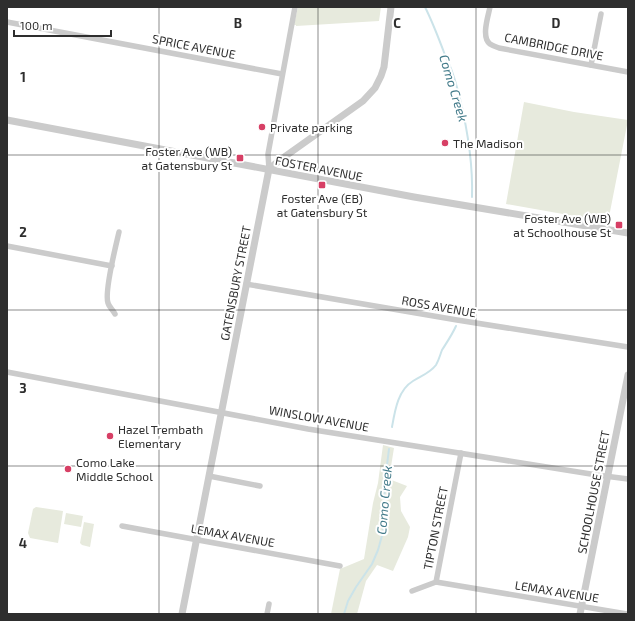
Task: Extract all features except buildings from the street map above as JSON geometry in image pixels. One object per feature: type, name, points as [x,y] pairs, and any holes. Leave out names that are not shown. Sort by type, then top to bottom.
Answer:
[{"type":"street","points":[[269,170],[268,154],[273,121],[294,7]]},
{"type":"street","points":[[269,170],[280,160],[363,101],[374,90],[384,67],[391,7]]},
{"type":"street","name":"CAMBRIDGE DRIVE","points":[[490,7],[486,34],[489,44],[493,46],[628,72]]},
{"type":"street","points":[[591,64],[601,14]]},
{"type":"street","name":"SPRICE AVENUE","points":[[7,22],[282,74]]},
{"type":"street","name":"FOSTER AVENUE","points":[[7,120],[422,198],[628,233]]},
{"type":"street","name":"GATENSBURY STREET","points":[[182,614],[269,170]]},
{"type":"street","points":[[115,314],[108,303],[107,296],[119,232]]},
{"type":"street","points":[[7,246],[112,266]]},
{"type":"street","name":"ROSS AVENUE","points":[[246,284],[628,348]]},
{"type":"street","name":"WINSLOW AVENUE","points":[[7,372],[308,428],[628,479]]},
{"type":"street","name":"SCHOOLHOUSE STREET","points":[[580,614],[628,375]]},
{"type":"street","name":"TIPTON STREET","points":[[412,591],[436,582],[461,453]]},
{"type":"street","points":[[209,476],[260,486]]},
{"type":"street","name":"LEMAX AVENUE","points":[[122,526],[340,566]]},
{"type":"street","name":"LEMAX AVENUE","points":[[436,582],[627,614]]},
{"type":"street","points":[[267,614],[269,604]]},
{"type":"shaded area","points":[[298,7],[381,7],[379,21],[296,26],[294,25]]},
{"type":"shaded area","points":[[524,102],[574,112],[628,120],[608,222],[506,204]]},
{"type":"shaded area","points":[[383,445],[394,448],[389,479],[407,486],[400,497],[401,511],[410,527],[408,537],[393,571],[377,565],[366,581],[357,614],[331,614],[340,569],[364,559],[373,503],[378,483]]},
{"type":"shaded area","points":[[36,507],[63,511],[58,543],[30,538],[28,533],[33,509]]},
{"type":"shaded area","points":[[66,513],[83,516],[81,527],[64,524]]},
{"type":"shaded area","points":[[84,522],[94,524],[90,547],[80,543]]},
{"type":"waterway","name":"Como Creek","points":[[425,7],[457,86],[469,148],[472,172],[472,197]]},
{"type":"waterway","name":"Como Creek","points":[[392,427],[398,401],[404,390],[413,381],[434,368],[442,350],[456,326]]},
{"type":"waterway","name":"Como Creek","points":[[344,614],[348,601],[372,564],[383,532],[385,481],[389,449]]},
{"type":"place","name":"Private parking","points":[[262,127]]},
{"type":"place","name":"The Madison","points":[[445,143]]},
{"type":"place","name":"Foster Ave (WB) at Gatensbury St","points":[[240,158]]},
{"type":"place","name":"Foster Ave (EB) at Gatensbury St","points":[[322,185]]},
{"type":"place","name":"Foster Ave (WB) at Schoolhouse St","points":[[619,225]]},
{"type":"place","name":"Hazel Trembath Elementary","points":[[110,436]]},
{"type":"place","name":"Como Lake Middle School","points":[[68,469]]}]
